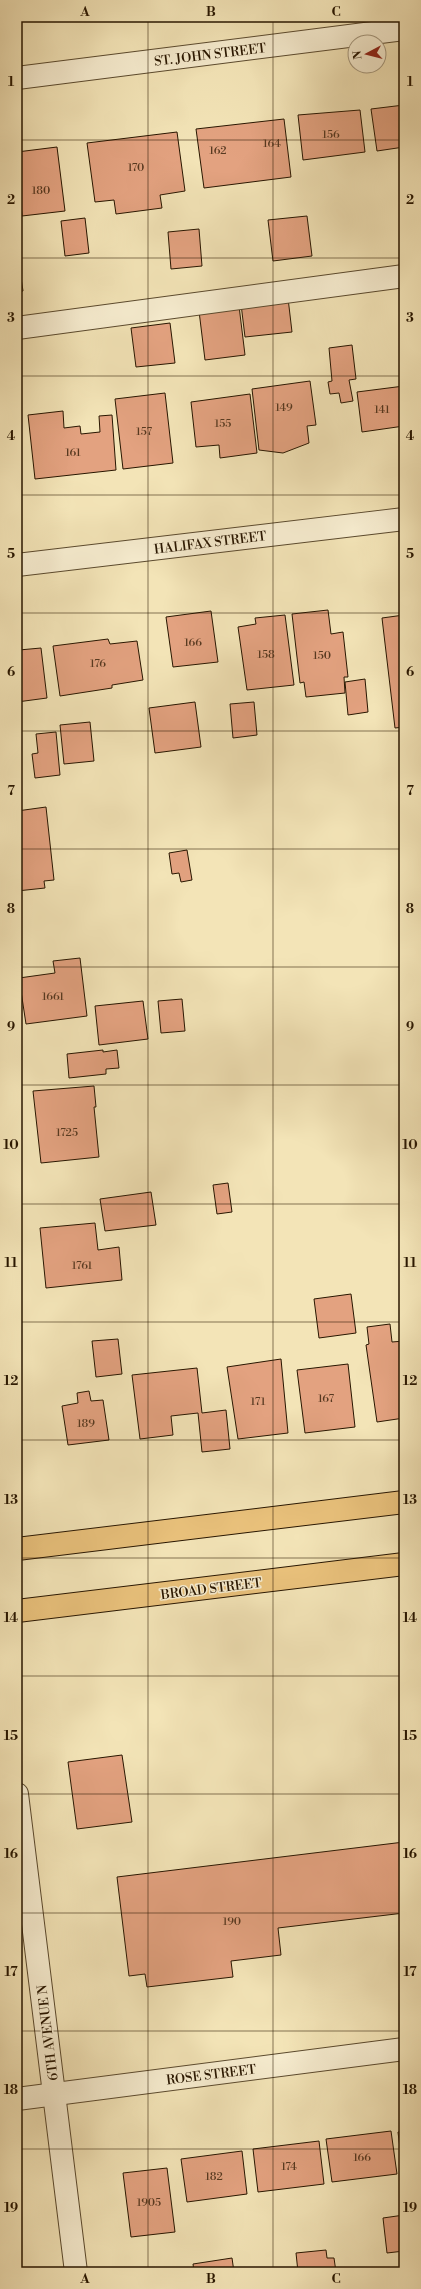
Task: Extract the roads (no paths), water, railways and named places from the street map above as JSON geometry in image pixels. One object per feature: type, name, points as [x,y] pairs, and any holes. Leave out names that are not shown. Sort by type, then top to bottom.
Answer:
[{"type":"main road","points":[[17,1549],[404,1502]]},
{"type":"main road","name":"BROAD STREET","points":[[17,1611],[404,1564]]},
{"type":"street","name":"ST. JOHN STREET","points":[[17,78],[404,29]]},
{"type":"street","points":[[17,328],[404,276]]},
{"type":"street","name":"HALIFAX STREET","points":[[17,565],[404,519]]},
{"type":"street","name":"6TH AVENUE N","points":[[17,1794],[20,1844],[54,2094],[76,2272]]},
{"type":"street","name":"ROSE STREET","points":[[17,2099],[404,2049]]}]
